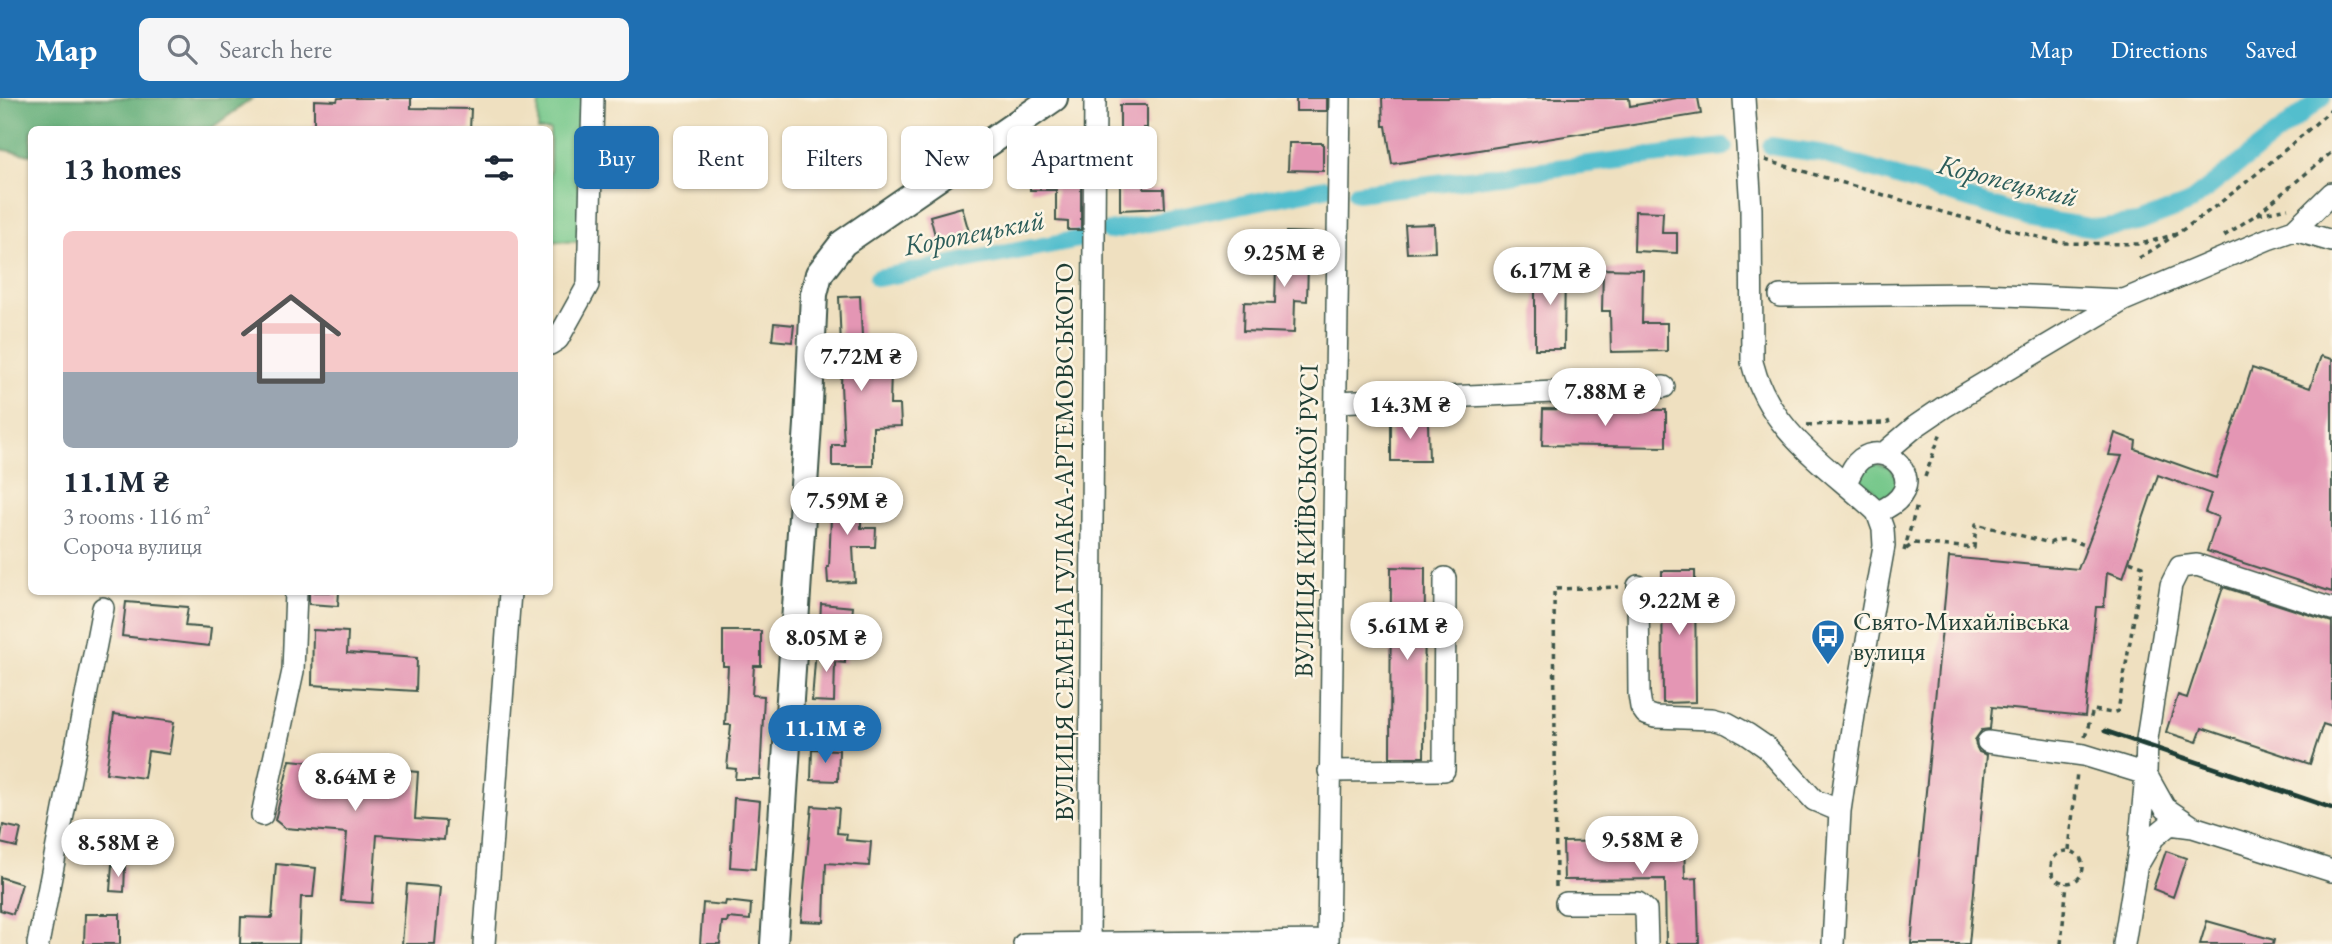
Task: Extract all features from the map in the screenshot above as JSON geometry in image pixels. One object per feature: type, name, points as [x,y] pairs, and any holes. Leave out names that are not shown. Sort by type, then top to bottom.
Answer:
[{"type":"main road","points":[[774,944],[814,295],[819,274],[843,243],[1054,98]]},
{"type":"street","points":[[553,342],[558,339],[588,285],[593,98]]},
{"type":"street","name":"ВУЛИЦЯ СЕМЕНА ГУЛАКА-АРТЕМОВСЬКОГО","points":[[1089,944],[1095,98]]},
{"type":"street","name":"ВУЛИЦЯ КИЇВСЬКОЇ РУСІ","points":[[1328,943],[1340,98]]},
{"type":"street","points":[[1744,98],[1751,209],[1752,352],[1758,385],[1779,420],[1793,437],[1877,512],[1883,529],[1884,546],[1859,682],[1840,811],[1835,865],[1833,944]]},
{"type":"street","points":[[1890,458],[1916,426],[1945,415],[2124,300],[2294,230],[2332,193]]},
{"type":"street","points":[[2294,230],[2331,240]]},
{"type":"street","points":[[1780,296],[1979,295],[2124,300]]},
{"type":"street","points":[[1336,402],[1664,387]]},
{"type":"street","points":[[1846,482],[1860,459],[1867,456],[1890,458],[1905,475],[1904,491],[1895,504],[1877,512]]},
{"type":"street","points":[[2124,944],[2137,867],[2147,740],[2171,585],[2180,567],[2197,565],[2332,609]]},
{"type":"street","points":[[1329,771],[1444,770],[1445,578]]},
{"type":"street","points":[[1638,586],[1639,694],[1641,707],[1646,714],[1655,718],[1712,719],[1727,723],[1766,747],[1814,800],[1840,811]]},
{"type":"street","points":[[262,815],[293,671],[296,595]]},
{"type":"street","points":[[484,944],[510,595]]},
{"type":"street","points":[[38,944],[103,608]]},
{"type":"street","points":[[1988,742],[2081,755],[2146,774],[2165,808],[2193,827]]},
{"type":"street","points":[[2137,867],[2154,837],[2170,824],[2193,827],[2332,871]]},
{"type":"street","points":[[1566,903],[1638,903],[1646,910],[1647,944]]},
{"type":"street","points":[[1024,944],[1328,943]]},
{"type":"path","points":[[2139,258],[2180,233],[2280,156],[2332,109]]},
{"type":"path","points":[[1763,160],[1949,214],[2062,243],[2141,244],[2180,233]]},
{"type":"path","points":[[1923,484],[1945,415]]},
{"type":"path","points":[[1920,496],[1901,558],[1914,543],[1974,548],[1976,524],[2050,543],[2059,538],[2067,538],[2088,546]]},
{"type":"path","points":[[2069,850],[2077,771],[2093,710],[2112,713],[2118,710],[2143,566],[2129,561]]},
{"type":"path","points":[[1566,903],[1556,897],[1554,589],[1638,586]]},
{"type":"path","points":[[2069,850],[2078,855],[2084,869],[2079,878],[2067,883],[2055,878],[2051,867],[2058,853],[2069,850]]},
{"type":"path","points":[[2061,944],[2067,883]]},
{"type":"green space","points":[[0,98],[253,98],[214,126],[28,126],[28,154],[0,149]]},
{"type":"green space","points":[[539,98],[585,98],[584,126],[574,126],[574,189],[583,189],[582,234],[576,242],[553,241],[553,126],[538,126]]},
{"type":"green space","points":[[1873,463],[1891,467],[1899,484],[1882,502],[1872,488],[1857,479],[1862,470]]},
{"type":"building","points":[[338,98],[411,98],[411,108],[471,109],[470,126],[314,126],[314,100],[337,101]]},
{"type":"building","points":[[1296,98],[1327,98],[1327,111],[1296,111]]},
{"type":"building","points":[[1382,98],[1629,98],[1630,106],[1677,98],[1698,98],[1701,114],[1392,164],[1386,126],[1383,126]]},
{"type":"building","points":[[1120,105],[1147,105],[1147,126],[1120,126]]},
{"type":"building","points":[[1289,143],[1323,143],[1323,171],[1288,170]]},
{"type":"building","points":[[1081,189],[1081,230],[1068,230],[1068,222],[1056,221],[1056,190],[1030,190]]},
{"type":"building","points":[[1120,189],[1164,189],[1165,208],[1120,210]]},
{"type":"building","points":[[962,207],[971,239],[955,243],[954,238],[937,243],[930,216]]},
{"type":"building","points":[[1635,211],[1663,212],[1662,233],[1677,233],[1677,253],[1634,251]]},
{"type":"building","points":[[1434,224],[1435,252],[1407,253],[1405,225]]},
{"type":"building","points":[[1286,232],[1314,233],[1313,263],[1308,263],[1307,301],[1295,300],[1294,333],[1243,331],[1244,302],[1275,303],[1276,267],[1284,268]]},
{"type":"building","points":[[1535,266],[1565,266],[1564,349],[1535,349]]},
{"type":"building","points":[[1603,269],[1643,270],[1642,323],[1667,323],[1667,351],[1611,352],[1610,311],[1602,311]]},
{"type":"building","points":[[860,296],[862,336],[866,336],[866,370],[891,371],[890,405],[900,405],[901,426],[873,427],[873,466],[832,466],[832,445],[844,445],[841,385],[843,346],[841,347],[839,297]]},
{"type":"building","points":[[774,323],[794,325],[792,342],[772,340]]},
{"type":"building","points":[[2321,356],[2332,359],[2332,592],[2207,551],[2218,517],[2205,512],[2211,494],[2158,475],[2123,578],[2107,572],[2104,607],[2096,607],[2085,716],[1992,707],[1990,729],[1982,730],[1975,740],[1979,752],[1987,755],[1969,944],[1911,944],[1949,557],[2078,569],[2122,456],[2109,455],[2115,433],[2136,441],[2135,449],[2216,478],[2252,368],[2310,388]]},
{"type":"building","points":[[1543,409],[1666,410],[1666,447],[1542,445]]},
{"type":"building","points":[[1391,421],[1428,422],[1429,461],[1391,461]]},
{"type":"building","points":[[832,493],[861,493],[861,528],[876,528],[875,547],[853,547],[855,582],[828,583]]},
{"type":"building","points":[[1391,567],[1425,568],[1424,757],[1390,757]]},
{"type":"building","points":[[1662,571],[1695,571],[1696,702],[1663,703]]},
{"type":"building","points":[[2223,587],[2332,622],[2332,727],[2323,724],[2310,764],[2202,728],[2197,742],[2166,732],[2178,695],[2187,698]]},
{"type":"building","points":[[309,595],[339,595],[338,606],[309,604]]},
{"type":"building","points":[[126,602],[188,607],[185,626],[211,628],[209,646],[122,636]]},
{"type":"building","points":[[821,604],[853,607],[851,625],[820,623]]},
{"type":"building","points":[[313,630],[348,632],[347,653],[417,658],[416,691],[312,685]]},
{"type":"building","points":[[723,631],[761,631],[761,666],[754,666],[752,695],[764,696],[760,779],[735,779],[736,769],[727,768],[731,725],[725,725],[728,666],[723,666]]},
{"type":"building","points":[[816,648],[845,650],[845,663],[835,662],[834,702],[812,701]]},
{"type":"building","points":[[114,714],[174,722],[169,754],[148,751],[144,778],[106,773]]},
{"type":"building","points":[[812,749],[839,750],[838,781],[811,780]]},
{"type":"building","points":[[290,760],[418,772],[415,819],[446,821],[444,840],[377,835],[372,903],[341,901],[347,833],[285,828],[275,820]]},
{"type":"building","points":[[734,798],[760,801],[755,869],[730,867]]},
{"type":"building","points":[[812,806],[839,808],[837,833],[847,834],[846,840],[871,842],[869,866],[826,863],[824,922],[801,921]]},
{"type":"building","points":[[3,825],[21,829],[17,847],[0,843]]},
{"type":"building","points":[[97,835],[125,839],[121,864],[93,859]]},
{"type":"building","points":[[1684,840],[1685,879],[1697,878],[1699,944],[1666,944],[1665,879],[1564,880],[1563,842]]},
{"type":"building","points":[[2166,851],[2186,858],[2173,897],[2153,889]]},
{"type":"building","points":[[276,864],[316,868],[313,897],[301,897],[299,944],[240,944],[241,917],[272,918]]},
{"type":"building","points":[[112,865],[125,866],[124,892],[110,891]]},
{"type":"building","points":[[0,877],[22,884],[13,914],[0,910]]},
{"type":"building","points":[[407,884],[440,887],[435,944],[402,944]]},
{"type":"building","points":[[726,901],[751,904],[750,920],[728,918],[727,922],[722,922],[720,944],[700,944],[703,903],[725,905]]},
{"type":"building","points":[[85,914],[120,914],[120,944],[84,944]]},
{"type":"building","points":[[2207,921],[2274,940],[2273,944],[2200,944]]},
{"type":"waterway","name":"Коропецький","points":[[1771,146],[1819,153],[2027,217],[2095,228],[2138,223],[2188,204],[2322,98]]},
{"type":"waterway","name":"Коропецький","points":[[1357,193],[1724,147]]},
{"type":"waterway","name":"Коропецький","points":[[1109,231],[1325,188]]},
{"type":"waterway","name":"Коропецький","points":[[878,278],[1079,239]]},
{"type":"railway","points":[[2105,731],[2332,808]]},
{"type":"place","name":"Свято-Михайлівська вулиця","points":[[1828,666]]}]
